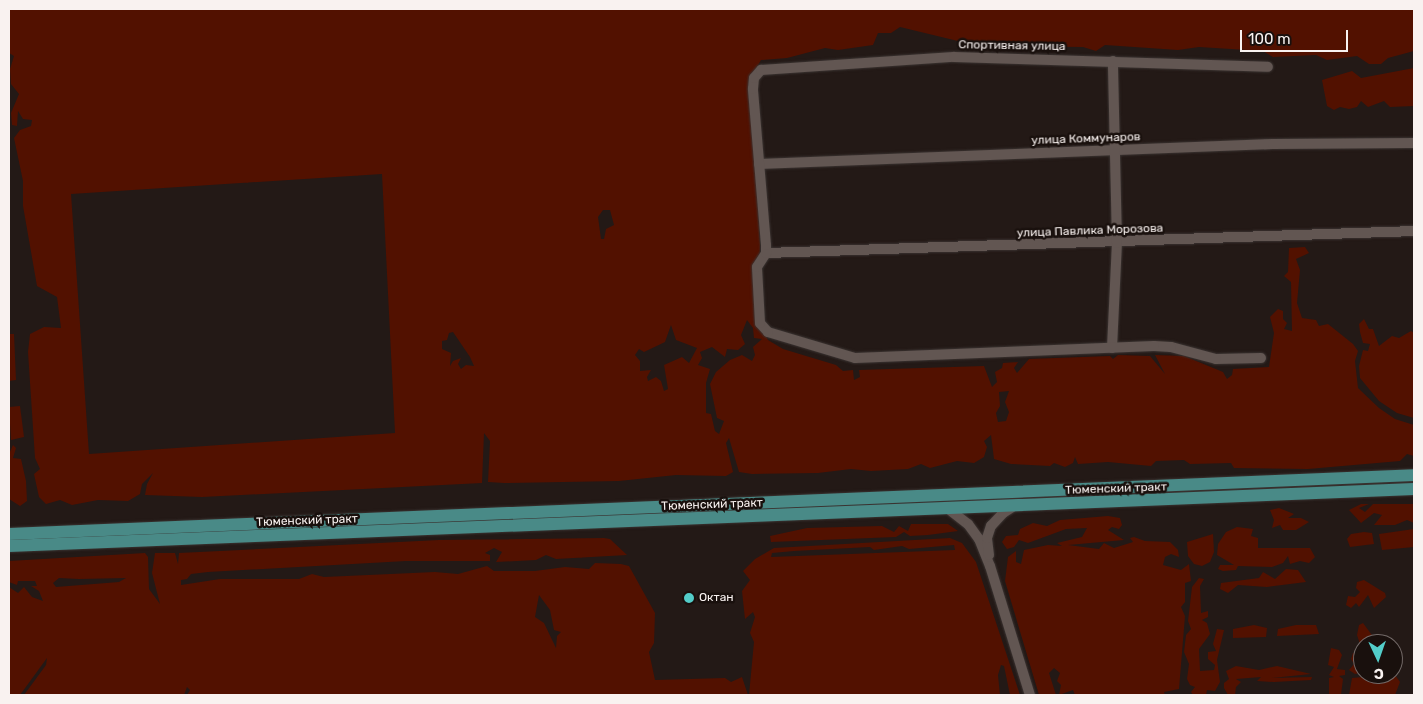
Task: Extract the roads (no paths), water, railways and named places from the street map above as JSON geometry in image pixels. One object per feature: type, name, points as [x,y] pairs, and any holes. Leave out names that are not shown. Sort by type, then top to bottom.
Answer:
[{"type":"main road","name":"Тюменский тракт","points":[[9,534],[1414,475]]},
{"type":"main road","name":"Тюменский тракт","points":[[9,546],[1414,489]]},
{"type":"street","name":"Спортивная улица","points":[[759,164],[753,89],[756,73],[761,70],[954,57],[1268,67]]},
{"type":"street","points":[[1112,348],[1117,243],[1113,62]]},
{"type":"street","name":"улица Коммунаров","points":[[759,164],[1272,144],[1414,143]]},
{"type":"street","points":[[759,164],[766,253],[757,267],[762,328],[835,354],[867,358],[1171,347],[1216,359],[1261,358]]},
{"type":"street","name":"улица Павлика Морозова","points":[[766,253],[1414,232]]},
{"type":"street","points":[[990,566],[987,538],[991,526],[1003,512],[1018,504]]},
{"type":"street","points":[[946,507],[974,530],[990,566],[1030,695]]},
{"type":"place","name":"Октан","points":[[689,598]]}]
